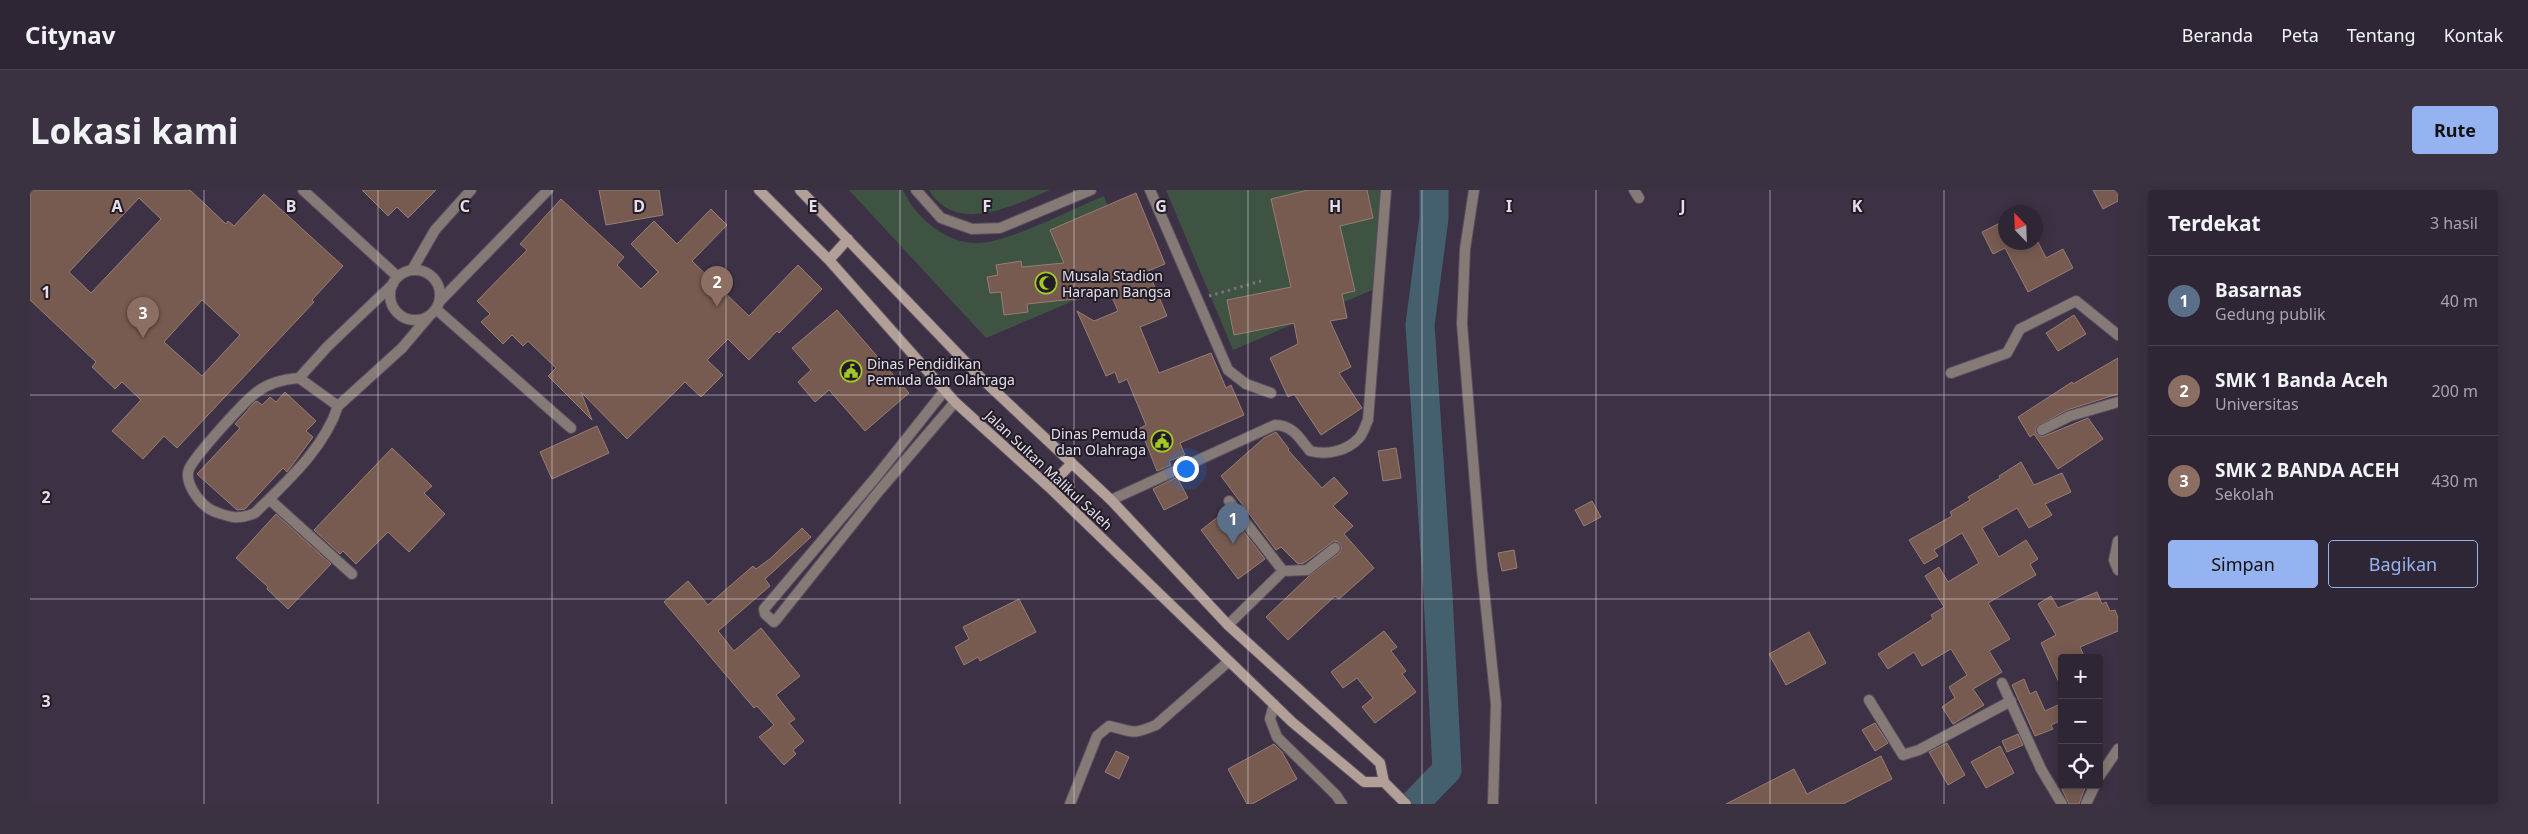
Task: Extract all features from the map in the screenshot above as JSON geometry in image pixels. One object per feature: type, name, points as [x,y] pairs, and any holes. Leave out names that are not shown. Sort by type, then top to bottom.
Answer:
[{"type":"main road","name":"Jalan Sultan Malikul Saleh","points":[[759,190],[829,260],[955,402],[1049,487],[1228,662],[1364,782],[1384,782]]},
{"type":"main road","name":"Jalan Sultan Malikul Saleh","points":[[800,190],[980,377],[1111,500],[1228,625],[1380,763],[1384,782],[1406,804]]},
{"type":"main road","points":[[829,260],[848,239]]},
{"type":"main road","points":[[1049,487],[1072,463]]},
{"type":"street","points":[[303,190],[395,280]]},
{"type":"street","points":[[299,378],[326,347],[395,280],[412,270],[435,230],[471,190]]},
{"type":"street","points":[[338,406],[299,378],[283,379],[255,392],[200,452],[189,470],[189,481],[192,490],[208,509],[233,517],[245,517],[255,512],[319,444],[334,418],[338,406],[402,348],[435,308],[548,190]]},
{"type":"street","points":[[916,190],[941,218],[972,229],[1000,228],[1090,190]]},
{"type":"street","points":[[1150,190],[1228,370],[1246,384],[1271,393]]},
{"type":"street","points":[[1111,500],[1275,425],[1284,425],[1292,429],[1310,452],[1325,454],[1346,447],[1359,438],[1368,420],[1386,190]]},
{"type":"street","points":[[1474,190],[1465,249],[1462,324],[1481,560],[1496,704],[1493,804]]},
{"type":"street","points":[[412,270],[428,273],[434,278],[438,286],[435,308]]},
{"type":"street","points":[[395,280],[391,300],[399,314],[414,320],[435,308]]},
{"type":"street","points":[[1951,372],[2007,353],[2020,329],[2076,301],[2118,335]]},
{"type":"street","points":[[435,308],[571,428]]},
{"type":"street","points":[[945,390],[876,477],[764,609],[764,614],[774,622],[776,620],[879,491],[955,402]]},
{"type":"street","points":[[2042,430],[2070,416],[2118,402]]},
{"type":"street","points":[[269,499],[352,574]]},
{"type":"street","points":[[1229,501],[1283,570]]},
{"type":"street","points":[[2118,541],[2114,560],[2118,570]]},
{"type":"street","points":[[1228,625],[1283,570],[1308,570],[1335,548]]},
{"type":"street","points":[[1070,804],[1097,736],[1109,726],[1128,733],[1141,731],[1156,725],[1228,662]]},
{"type":"street","points":[[2002,683],[2041,769],[2062,804]]},
{"type":"street","points":[[1869,700],[1903,754],[1919,750],[2011,701]]},
{"type":"street","points":[[1274,704],[1270,720],[1276,737],[1336,794],[1342,804]]},
{"type":"street","points":[[2103,771],[2118,748]]},
{"type":"street","points":[[2086,804],[2093,789]]},
{"type":"path","points":[[1197,300],[1261,281]]},
{"type":"green space","points":[[849,190],[903,190],[915,210],[933,227],[954,239],[978,243],[1007,237],[1104,196],[1134,275],[986,338]]},
{"type":"green space","points":[[929,190],[1050,190],[1003,209],[970,214],[955,212],[941,204]]},
{"type":"green space","points":[[1166,190],[1382,190],[1372,290],[1233,350]]},
{"type":"building","points":[[30,190],[190,190],[226,224],[228,221],[234,226],[264,194],[343,266],[312,300],[314,302],[177,448],[164,436],[143,459],[112,431],[141,400],[122,382],[115,389],[92,367],[96,362],[30,300]],"holes":[[[139,198],[161,219],[91,293],[69,272]],[[202,300],[240,335],[202,376],[164,342]]]},
{"type":"building","points":[[362,190],[436,190],[408,218],[397,207],[388,216]]},
{"type":"building","points":[[599,190],[659,190],[663,215],[606,225]]},
{"type":"building","points":[[1308,190],[1367,190],[1373,218],[1340,226],[1355,291],[1342,294],[1347,318],[1330,321],[1351,367],[1339,373],[1362,408],[1321,435],[1294,394],[1288,397],[1270,358],[1298,344],[1294,323],[1234,335],[1227,300],[1291,287],[1271,199]]},
{"type":"building","points":[[2093,190],[2118,190],[2118,201],[2103,209]]},
{"type":"building","points":[[1136,193],[1165,264],[1148,271],[1167,316],[1140,327],[1159,373],[1211,353],[1226,388],[1231,385],[1244,415],[1180,443],[1185,455],[1169,461],[1171,465],[1157,471],[1140,428],[1146,425],[1127,379],[1119,383],[1115,372],[1106,376],[1077,311],[1094,321],[1118,311],[1108,288],[1084,298],[1027,304],[1028,312],[1004,315],[1001,292],[990,293],[987,277],[998,275],[996,265],[1021,261],[1022,267],[1064,263],[1050,230]]},
{"type":"building","points":[[561,199],[624,257],[617,265],[641,289],[658,272],[631,244],[654,221],[677,244],[711,209],[727,225],[692,261],[749,316],[798,265],[822,289],[779,333],[777,331],[749,360],[728,339],[707,360],[723,375],[701,397],[685,382],[627,439],[581,392],[592,420],[548,376],[556,368],[528,341],[523,346],[512,335],[503,344],[481,322],[490,314],[477,301],[527,250],[520,244]]},
{"type":"building","points":[[1998,224],[1998,250],[2001,250],[1993,254],[1982,232]]},
{"type":"building","points":[[2063,249],[2073,268],[2028,292],[2006,250],[2042,250],[2046,258]]},
{"type":"building","name":"Dinas Pendidikan Pemuda dan Olahraga","points":[[837,310],[909,393],[865,431],[829,390],[815,402],[798,382],[811,370],[792,348]]},
{"type":"building","points":[[2074,315],[2086,334],[2058,351],[2046,333]]},
{"type":"building","points":[[2118,358],[2118,394],[2067,410],[2036,427],[2036,433],[2042,437],[2088,418],[2103,439],[2058,469],[2034,434],[2030,437],[2018,417],[2072,382],[2073,384]]},
{"type":"building","points":[[285,392],[316,421],[306,431],[313,437],[287,472],[283,468],[245,509],[237,510],[197,474],[240,428],[235,424],[255,402],[257,401],[262,405],[270,397],[276,402]]},
{"type":"building","points":[[597,426],[609,453],[552,479],[540,452]]},
{"type":"building","points":[[1276,432],[1288,450],[1322,488],[1334,477],[1348,493],[1333,506],[1353,526],[1344,534],[1374,568],[1339,599],[1335,596],[1288,640],[1266,617],[1309,576],[1339,553],[1342,548],[1338,542],[1334,541],[1304,563],[1298,564],[1281,547],[1276,550],[1221,476],[1264,438]]},
{"type":"building","points":[[392,448],[432,486],[424,493],[445,514],[409,552],[388,532],[356,564],[343,551],[340,554],[314,530]]},
{"type":"building","points":[[1396,448],[1401,478],[1383,481],[1378,451]]},
{"type":"building","points":[[2021,462],[2034,485],[2062,473],[2071,492],[2045,504],[2052,515],[2029,528],[2017,508],[1982,528],[1999,557],[2026,540],[2038,559],[2030,564],[2036,575],[1988,603],[2010,639],[1989,651],[2002,672],[1973,689],[1984,705],[1953,724],[1942,707],[1955,698],[1949,687],[1967,675],[1951,649],[1922,666],[1914,652],[1888,669],[1878,654],[1933,619],[1931,615],[1944,607],[1925,576],[1939,567],[1948,582],[1979,563],[1962,533],[1934,550],[1938,556],[1924,564],[1909,540],[1952,516],[1950,512],[1970,500],[1968,497],[2000,478],[1999,476]]},
{"type":"building","points":[[1177,477],[1188,498],[1164,510],[1153,489]]},
{"type":"building","points":[[1592,501],[1601,517],[1584,526],[1575,510]]},
{"type":"building","points":[[1227,510],[1265,559],[1238,579],[1201,530]]},
{"type":"building","points":[[276,514],[331,564],[288,609],[267,589],[268,587],[236,558]]},
{"type":"building","points":[[802,528],[811,537],[765,579],[770,586],[718,631],[734,651],[761,628],[800,676],[776,695],[795,719],[789,723],[804,741],[793,750],[796,754],[784,765],[759,737],[774,725],[757,706],[754,708],[664,602],[688,581],[708,605],[753,566],[756,569],[771,558]]},
{"type":"building","points":[[1514,550],[1517,568],[1502,571],[1498,553]]},
{"type":"building","points":[[2097,592],[2102,604],[2106,602],[2110,611],[2115,610],[2118,618],[2118,631],[2080,647],[2083,654],[2058,654],[2058,680],[2041,643],[2056,635],[2038,604],[2051,596],[2058,608]]},
{"type":"building","points":[[1019,599],[1036,632],[980,661],[978,657],[964,665],[955,647],[969,639],[963,627]]},
{"type":"building","points":[[1384,631],[1397,647],[1391,651],[1406,671],[1402,674],[1416,692],[1375,723],[1362,707],[1373,698],[1357,678],[1343,688],[1331,672]]},
{"type":"building","points":[[1809,632],[1826,663],[1786,685],[1769,654]]},
{"type":"building","points":[[2024,679],[2030,694],[2036,691],[2045,711],[2058,705],[2058,722],[2051,725],[2053,729],[2035,736],[2012,685]]},
{"type":"building","points":[[1875,723],[1888,743],[1875,751],[1862,730]]},
{"type":"building","points":[[2018,734],[2023,745],[2007,752],[2002,741]]},
{"type":"building","points":[[1947,743],[1965,775],[1948,785],[1929,752]]},
{"type":"building","points":[[1274,744],[1282,752],[1297,779],[1252,804],[1247,804],[1228,769]]},
{"type":"building","points":[[2000,746],[2014,773],[1986,788],[1971,762]]},
{"type":"building","points":[[1116,751],[1129,757],[1119,779],[1105,772]]},
{"type":"building","points":[[1881,756],[1892,779],[1843,804],[1726,804],[1794,769],[1807,794]]},
{"type":"building","points":[[2062,789],[2085,789],[2079,804],[2069,804]]},
{"type":"waterway","points":[[1414,804],[1447,770],[1438,595],[1420,325],[1434,218],[1434,190]]},
{"type":"place","name":"Musala Stadion Harapan Bangsa","points":[[1046,283]]},
{"type":"place","name":"SMK 1 Banda Aceh","points":[[717,307]]},
{"type":"place","name":"SMK 2 BANDA ACEH","points":[[143,338]]},
{"type":"place","name":"Dinas Pendidikan Pemuda dan Olahraga","points":[[851,371]]},
{"type":"place","name":"Dinas Pemuda dan Olahraga","points":[[1162,441]]},
{"type":"place","name":"Basarnas","points":[[1233,544]]}]
